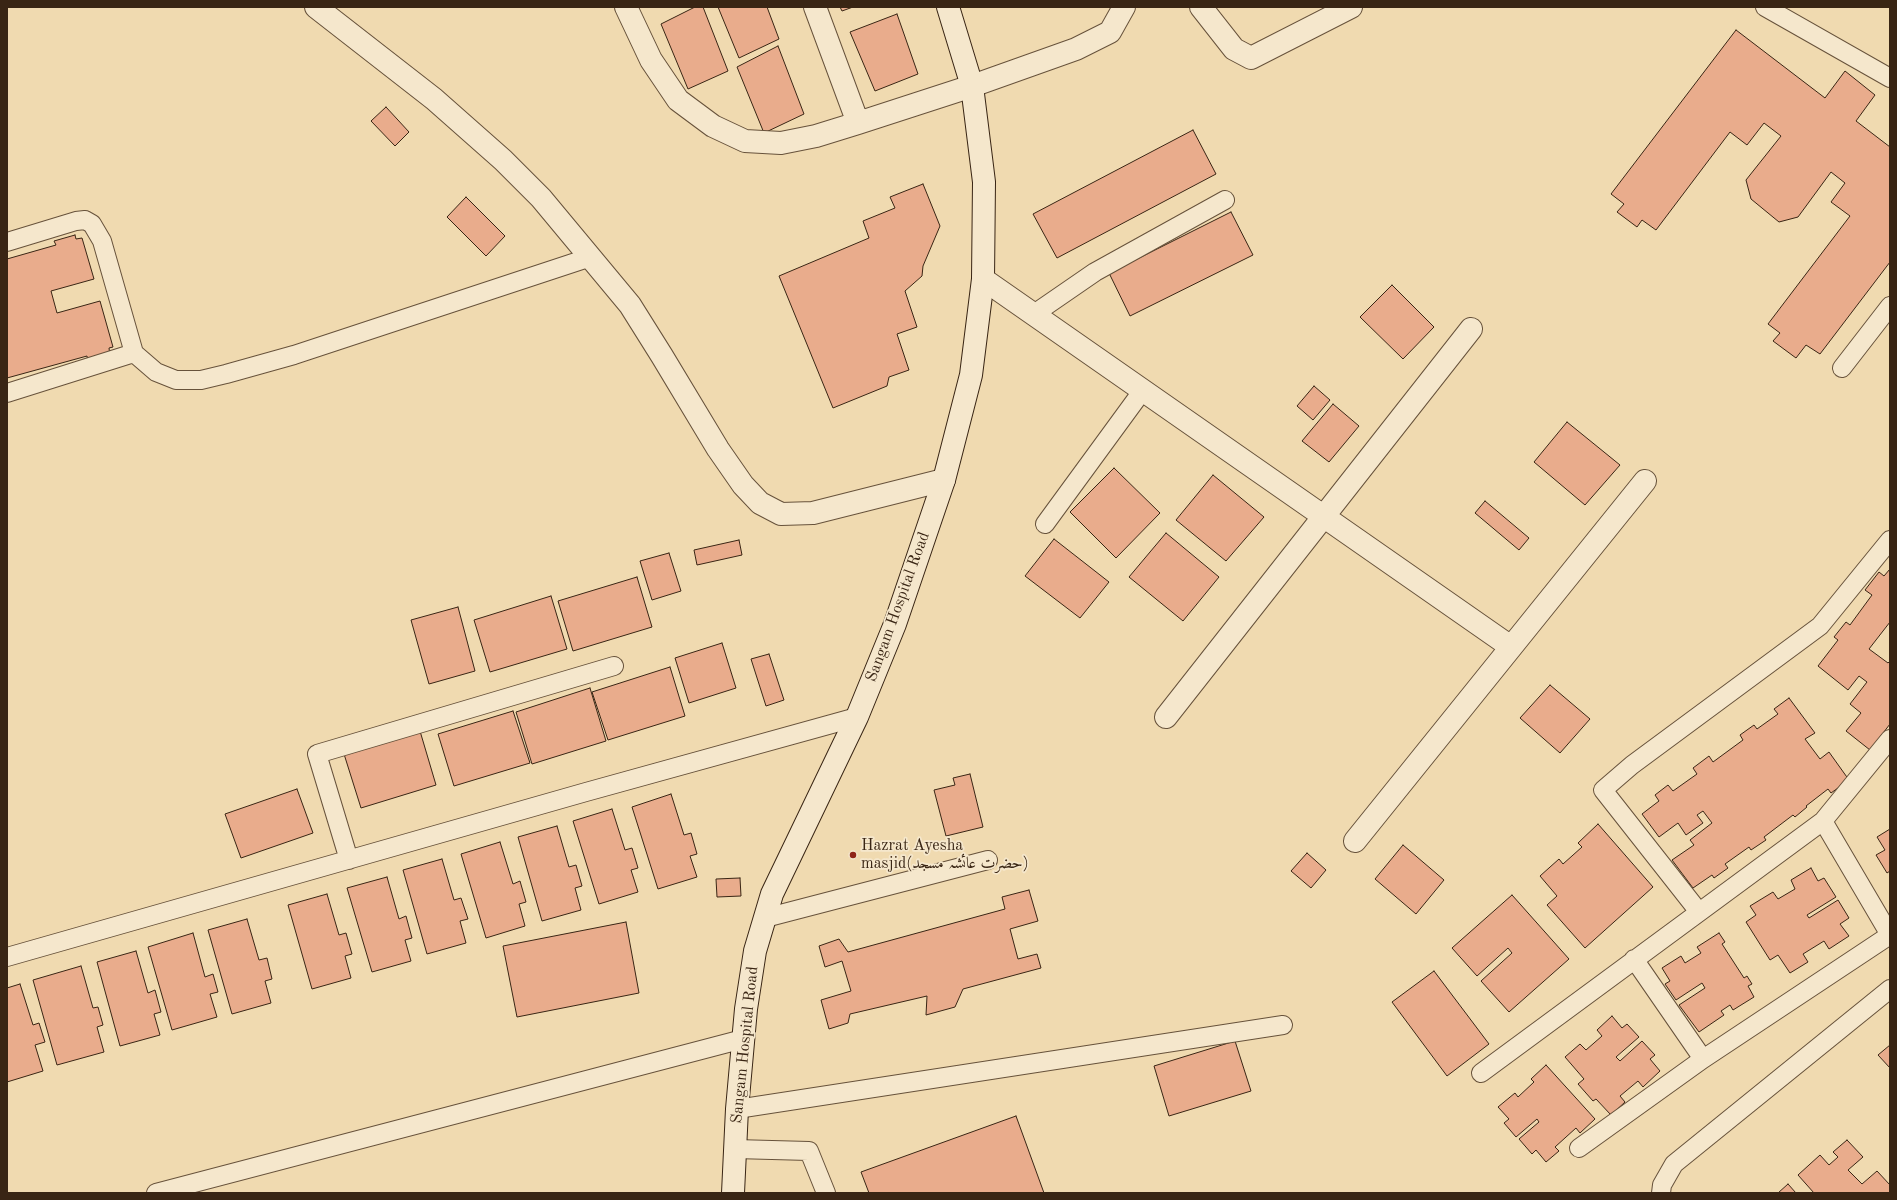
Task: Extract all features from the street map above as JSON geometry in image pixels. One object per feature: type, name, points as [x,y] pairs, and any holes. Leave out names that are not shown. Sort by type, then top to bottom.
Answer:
[{"type":"street","points":[[316,7],[434,99],[504,160],[541,198],[630,305],[718,450],[742,485],[760,503],[781,514],[813,513],[944,480]]},
{"type":"street","points":[[626,7],[651,60],[678,100],[713,126],[745,141],[781,143],[816,136],[858,123],[972,86],[1076,49],[1110,32],[1124,7]]},
{"type":"street","points":[[815,7],[858,123]]},
{"type":"street","name":"Sangam Hospital Road","points":[[733,1193],[737,1109],[746,1009],[756,951],[765,918],[772,894],[857,718],[895,624],[944,480],[971,375],[983,279],[984,182],[972,86],[948,7]]},
{"type":"street","points":[[1201,7],[1234,49],[1251,58],[1351,7]]},
{"type":"street","points":[[983,279],[1511,646]]},
{"type":"street","points":[[1166,717],[1472,329]]},
{"type":"street","points":[[1355,841],[1645,481]]},
{"type":"lane","points":[[1765,7],[1890,78]]},
{"type":"lane","points":[[1034,314],[1095,272],[1225,200]]},
{"type":"lane","points":[[7,242],[76,221],[85,220],[92,224],[102,241],[134,353],[156,372],[176,380],[201,380],[294,355],[591,257]]},
{"type":"lane","points":[[1842,368],[1890,306]]},
{"type":"lane","points":[[7,393],[134,353]]},
{"type":"lane","points":[[1045,524],[1143,390]]},
{"type":"lane","points":[[1699,912],[1603,790],[1632,765],[1820,626],[1890,540]]},
{"type":"lane","points":[[349,860],[317,754],[614,666]]},
{"type":"lane","points":[[7,957],[857,718]]},
{"type":"lane","points":[[1481,1073],[1823,821],[1890,739]]},
{"type":"lane","points":[[1579,1148],[1702,1059],[1890,935],[1823,821]]},
{"type":"lane","points":[[765,918],[988,860]]},
{"type":"lane","points":[[1634,959],[1702,1059]]},
{"type":"lane","points":[[1661,1193],[1662,1185],[1674,1164],[1890,989]]},
{"type":"lane","points":[[737,1109],[1283,1025]]},
{"type":"lane","points":[[156,1193],[743,1039]]},
{"type":"lane","points":[[735,1149],[809,1151],[826,1193]]},
{"type":"building","points":[[695,7],[703,7],[728,71],[688,89],[661,24]]},
{"type":"building","points":[[718,7],[767,7],[779,39],[739,58]]},
{"type":"building","points":[[840,7],[853,7],[842,11]]},
{"type":"building","points":[[897,14],[918,74],[875,91],[850,32]]},
{"type":"building","points":[[1736,30],[1825,98],[1845,71],[1875,95],[1856,121],[1890,147],[1890,262],[1820,354],[1806,345],[1796,358],[1773,341],[1780,333],[1768,324],[1850,216],[1831,202],[1845,183],[1831,172],[1798,217],[1779,222],[1751,199],[1746,180],[1781,136],[1764,123],[1747,145],[1730,132],[1656,230],[1642,220],[1637,227],[1617,212],[1624,204],[1611,194]]},
{"type":"building","points":[[778,46],[804,114],[764,133],[737,67]]},
{"type":"building","points":[[386,107],[409,132],[395,146],[371,121]]},
{"type":"building","points":[[1193,130],[1216,174],[1057,258],[1033,214]]},
{"type":"building","points":[[923,184],[940,226],[923,266],[922,276],[905,291],[917,327],[897,334],[909,370],[889,377],[887,386],[833,408],[779,276],[869,238],[863,221],[895,208],[890,197]]},
{"type":"building","points":[[466,197],[505,236],[486,256],[447,217]]},
{"type":"building","points":[[1231,212],[1253,255],[1130,316],[1109,273]]},
{"type":"building","points":[[75,235],[76,239],[82,238],[94,279],[51,291],[57,313],[100,301],[113,347],[109,348],[110,356],[88,363],[87,356],[7,378],[7,259],[56,245],[54,241]]},
{"type":"building","points":[[1392,285],[1434,327],[1403,359],[1360,317]]},
{"type":"building","points":[[1314,386],[1330,400],[1313,420],[1297,406]]},
{"type":"building","points":[[1333,404],[1359,426],[1329,462],[1302,441]]},
{"type":"building","points":[[1567,422],[1620,465],[1585,505],[1534,462]]},
{"type":"building","points":[[1114,468],[1160,513],[1116,558],[1070,512]]},
{"type":"building","points":[[1213,475],[1264,517],[1226,561],[1176,520]]},
{"type":"building","points":[[1485,501],[1529,538],[1519,550],[1475,513]]},
{"type":"building","points":[[1166,533],[1219,577],[1183,621],[1129,577]]},
{"type":"building","points":[[1054,539],[1109,582],[1080,618],[1025,576]]},
{"type":"building","points":[[739,540],[742,555],[697,565],[694,550]]},
{"type":"building","points":[[669,553],[681,591],[652,600],[640,561]]},
{"type":"building","points":[[1890,569],[1890,622],[1869,649],[1888,663],[1890,661],[1890,724],[1870,750],[1846,731],[1861,713],[1850,704],[1867,682],[1859,676],[1848,690],[1818,666],[1838,640],[1834,637],[1846,622],[1850,625],[1872,595],[1865,590],[1879,572],[1884,576]]},
{"type":"building","points":[[637,577],[652,627],[573,651],[558,601]]},
{"type":"building","points":[[551,596],[567,649],[490,672],[474,620]]},
{"type":"building","points":[[458,607],[475,671],[429,684],[411,620]]},
{"type":"building","points":[[722,643],[736,688],[689,703],[675,658]]},
{"type":"building","points":[[769,654],[784,700],[766,706],[751,659]]},
{"type":"building","points":[[670,667],[685,716],[608,740],[592,692]]},
{"type":"building","points":[[1550,685],[1590,719],[1560,753],[1520,718]]},
{"type":"building","points":[[590,688],[606,741],[532,764],[516,712]]},
{"type":"building","points":[[1789,698],[1815,733],[1805,739],[1820,759],[1829,752],[1849,780],[1831,793],[1828,789],[1806,806],[1807,807],[1795,817],[1793,815],[1764,837],[1766,840],[1751,850],[1749,847],[1725,864],[1728,868],[1714,878],[1712,875],[1693,888],[1672,860],[1694,845],[1690,840],[1712,823],[1703,811],[1697,815],[1703,823],[1686,835],[1678,823],[1659,837],[1642,814],[1659,801],[1655,795],[1668,785],[1673,791],[1697,774],[1693,768],[1709,756],[1713,762],[1743,740],[1740,735],[1754,725],[1757,729],[1778,714],[1774,709]]},
{"type":"building","points":[[513,711],[530,763],[454,786],[438,734]]},
{"type":"building","points":[[420,731],[436,785],[361,808],[344,754]]},
{"type":"building","points":[[970,774],[983,827],[946,836],[934,790],[955,785],[953,778]]},
{"type":"building","points":[[297,789],[313,833],[241,858],[225,814]]},
{"type":"building","points":[[671,794],[684,835],[691,833],[697,854],[690,856],[697,877],[658,889],[632,807]]},
{"type":"building","points":[[612,809],[625,850],[632,848],[638,868],[631,870],[638,892],[599,904],[573,821]]},
{"type":"building","points":[[1598,824],[1653,887],[1585,948],[1547,905],[1557,896],[1540,876],[1559,859],[1563,864],[1582,847],[1578,843]]},
{"type":"building","points":[[557,826],[569,867],[576,865],[582,886],[575,888],[581,910],[542,921],[518,837]]},
{"type":"building","points":[[1890,829],[1890,871],[1887,873],[1876,855],[1885,850],[1877,837]]},
{"type":"building","points":[[500,842],[513,884],[520,881],[526,902],[519,904],[525,926],[486,938],[461,854]]},
{"type":"building","points":[[1403,845],[1444,880],[1416,914],[1375,879]]},
{"type":"building","points":[[1307,853],[1326,870],[1311,888],[1291,871]]},
{"type":"building","points":[[442,859],[454,900],[461,898],[468,919],[460,921],[466,943],[427,954],[403,870]]},
{"type":"building","points":[[1811,868],[1818,881],[1824,878],[1836,897],[1807,915],[1809,918],[1838,900],[1849,918],[1840,924],[1849,936],[1829,949],[1824,941],[1803,954],[1808,962],[1790,973],[1778,955],[1770,960],[1746,922],[1756,915],[1750,906],[1773,892],[1778,899],[1795,889],[1791,880]]},
{"type":"building","points":[[387,877],[399,919],[406,916],[412,938],[405,940],[411,961],[372,972],[347,888]]},
{"type":"building","points":[[740,878],[741,896],[717,897],[716,879]]},
{"type":"building","points":[[1029,890],[1038,921],[1010,929],[1018,959],[1037,954],[1041,968],[963,989],[955,1007],[926,1015],[927,996],[850,1014],[848,1023],[829,1029],[821,1000],[851,991],[842,961],[825,967],[819,946],[839,939],[848,952],[1005,909],[1002,897]]},
{"type":"building","points":[[327,894],[339,935],[346,933],[352,954],[345,956],[351,978],[312,989],[288,905]]},
{"type":"building","points":[[1512,895],[1569,959],[1509,1012],[1481,981],[1512,953],[1508,948],[1477,976],[1452,948]]},
{"type":"building","points":[[247,919],[259,960],[267,958],[272,979],[265,981],[271,1003],[232,1014],[208,930]]},
{"type":"building","points":[[626,922],[639,993],[517,1017],[503,946]]},
{"type":"building","points":[[193,933],[205,977],[213,974],[218,992],[210,994],[217,1017],[172,1030],[148,947]]},
{"type":"building","points":[[1719,933],[1725,942],[1722,944],[1744,978],[1747,976],[1752,984],[1748,986],[1754,997],[1733,1010],[1730,1005],[1721,1011],[1724,1015],[1699,1032],[1679,1005],[1705,988],[1702,983],[1676,1000],[1665,984],[1670,981],[1662,968],[1681,956],[1685,963],[1701,953],[1697,947]]},
{"type":"building","points":[[136,951],[148,993],[155,990],[161,1012],[154,1014],[160,1035],[120,1046],[97,962]]},
{"type":"building","points":[[81,966],[93,1008],[98,1007],[103,1025],[97,1027],[104,1052],[57,1065],[33,980]]},
{"type":"building","points":[[1434,971],[1489,1044],[1447,1076],[1392,1002]]},
{"type":"building","points":[[20,984],[33,1025],[39,1023],[45,1042],[35,1045],[43,1071],[7,1082],[7,988]]},
{"type":"building","points":[[1612,1016],[1622,1028],[1627,1024],[1639,1037],[1616,1057],[1620,1061],[1642,1041],[1655,1055],[1650,1059],[1660,1071],[1643,1087],[1638,1081],[1620,1096],[1625,1102],[1611,1115],[1596,1099],[1593,1101],[1578,1084],[1584,1079],[1565,1057],[1580,1044],[1586,1050],[1602,1036],[1597,1030]]},
{"type":"building","points":[[1235,1041],[1251,1091],[1169,1116],[1154,1066]]},
{"type":"building","points":[[1890,1045],[1890,1068],[1878,1055]]},
{"type":"building","points":[[1546,1065],[1595,1119],[1580,1133],[1576,1128],[1555,1147],[1559,1151],[1546,1162],[1536,1150],[1532,1154],[1519,1139],[1539,1122],[1537,1119],[1516,1137],[1504,1123],[1509,1119],[1498,1107],[1515,1093],[1518,1097],[1534,1082],[1531,1079]]},
{"type":"building","points":[[1016,1116],[1044,1193],[869,1193],[861,1172]]},
{"type":"building","points":[[1847,1140],[1863,1157],[1848,1170],[1862,1184],[1877,1171],[1890,1185],[1890,1193],[1814,1193],[1798,1175],[1820,1155],[1829,1165],[1838,1157],[1833,1152]]},
{"type":"building","points":[[1788,1184],[1796,1193],[1778,1193]]},
{"type":"place","name":"Hazrat Ayesha masjid(حضرت عائشہ مسجد)","points":[[853,855]]}]
